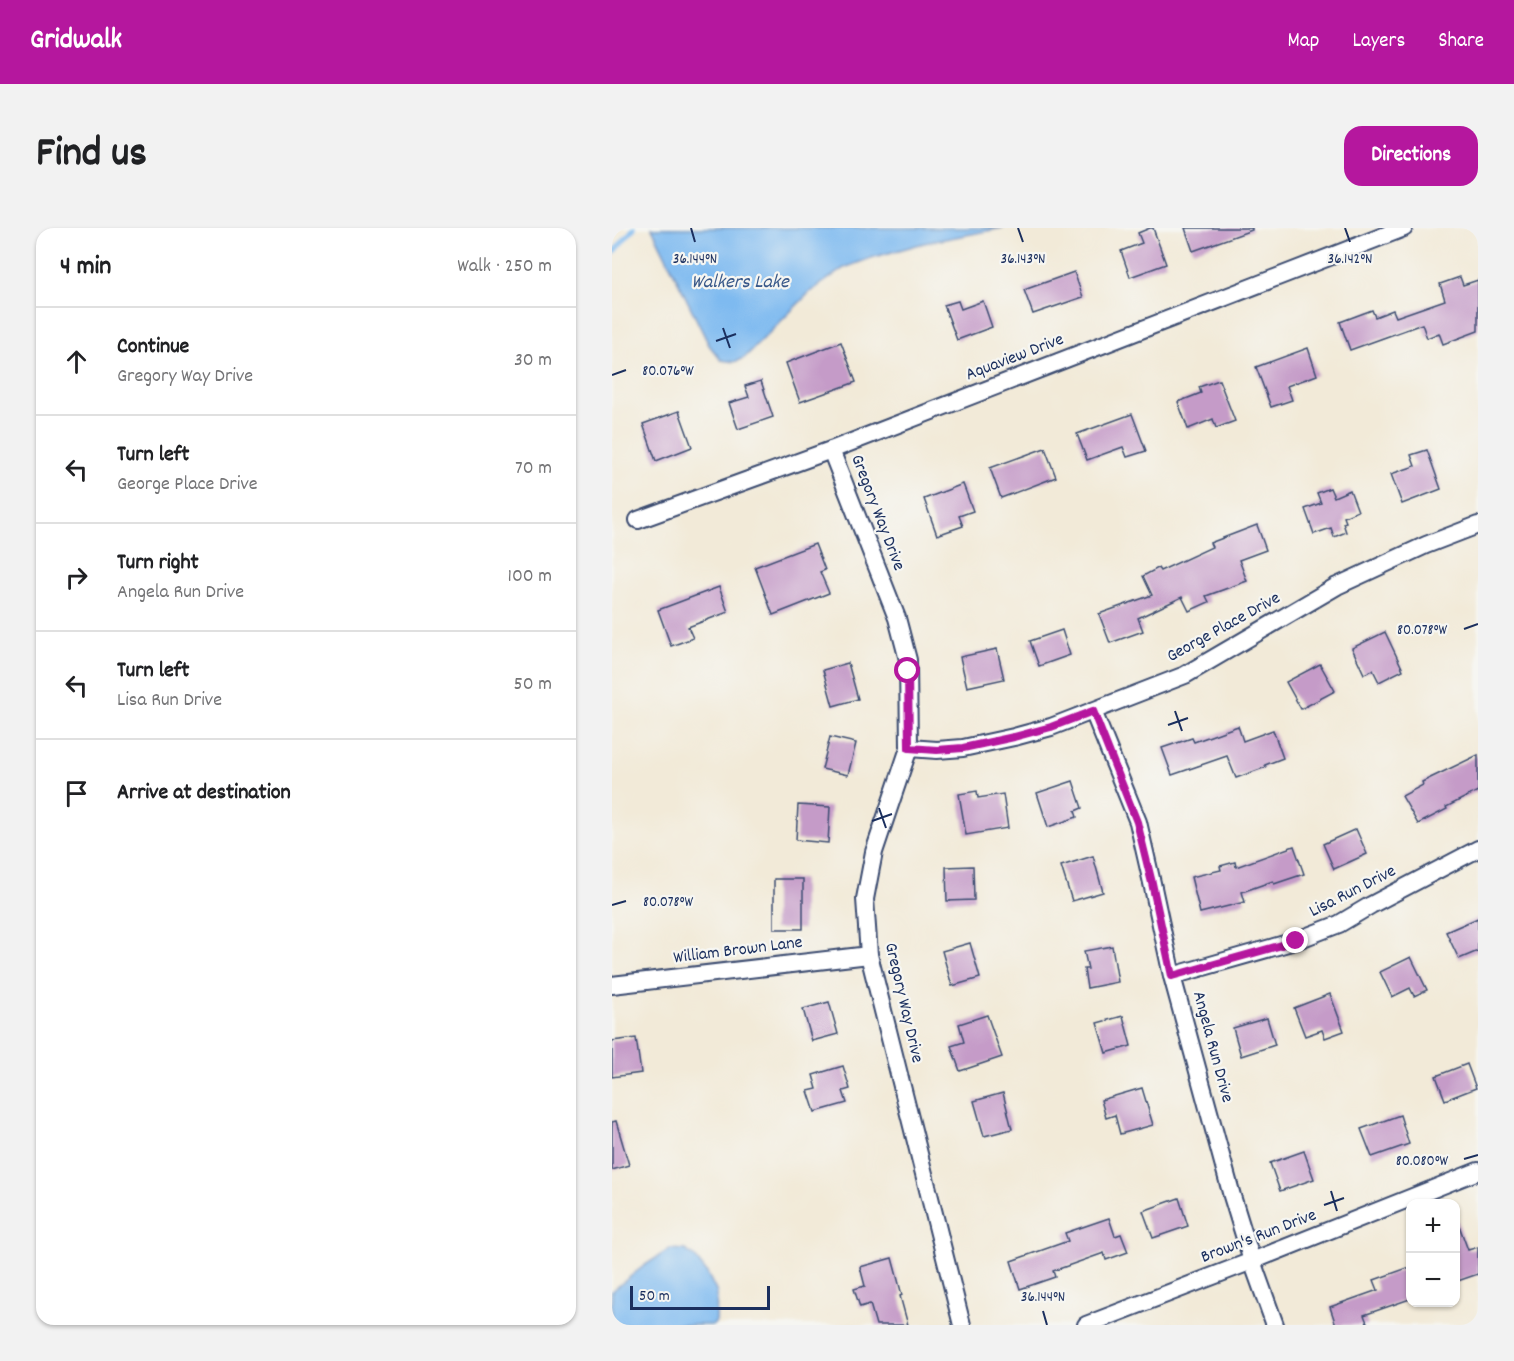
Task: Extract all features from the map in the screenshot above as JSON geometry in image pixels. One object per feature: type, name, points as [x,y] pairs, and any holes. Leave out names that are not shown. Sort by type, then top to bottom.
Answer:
[{"type":"street","name":"Aquaview Drive","points":[[638,520],[831,450],[1404,228]]},
{"type":"street","name":"Gregory Way Drive","points":[[831,450],[897,618],[908,660],[909,748],[874,852],[865,899],[869,955],[962,1325]]},
{"type":"street","name":"George Place Drive","points":[[909,748],[937,750],[954,748],[994,742],[1051,727],[1185,675],[1337,586],[1426,545],[1478,525]]},
{"type":"street","name":"Angela Run Drive","points":[[1093,711],[1137,822],[1172,976],[1232,1196],[1275,1325]]},
{"type":"street","name":"Lisa Run Drive","points":[[1172,976],[1296,941],[1339,924],[1478,849]]},
{"type":"street","name":"William Brown Lane","points":[[612,985],[869,955]]},
{"type":"street","name":"Brown's Run Drive","points":[[1086,1325],[1478,1171]]},
{"type":"water","name":"Walkers Lake","points":[[652,228],[1003,228],[924,243],[844,268],[810,292],[744,358],[734,362],[721,360],[709,345]]},
{"type":"water","points":[[670,1249],[685,1250],[694,1256],[707,1273],[717,1293],[716,1322],[713,1325],[612,1325],[612,1291]]},
{"type":"building","points":[[1153,228],[1166,264],[1130,277],[1121,251],[1142,243],[1138,233]]},
{"type":"building","points":[[1185,228],[1252,228],[1252,230],[1193,251]]},
{"type":"building","points":[[1074,272],[1083,297],[1033,314],[1024,290]]},
{"type":"building","points":[[1460,277],[1463,285],[1478,280],[1478,331],[1443,344],[1439,333],[1427,338],[1422,324],[1350,350],[1340,322],[1372,310],[1375,317],[1393,310],[1396,317],[1445,300],[1440,284]]},
{"type":"building","points":[[958,301],[961,309],[983,301],[992,327],[957,340],[944,305]]},
{"type":"building","points":[[841,342],[856,382],[800,402],[786,363]]},
{"type":"building","points":[[1308,348],[1317,375],[1287,386],[1292,400],[1271,407],[1256,367]]},
{"type":"building","points":[[1219,380],[1235,421],[1216,428],[1213,419],[1188,429],[1178,402],[1201,393],[1199,387]]},
{"type":"building","points":[[761,381],[773,417],[738,429],[729,403],[749,397],[745,386]]},
{"type":"building","points":[[679,411],[692,447],[656,461],[643,424]]},
{"type":"building","points":[[1132,414],[1146,451],[1127,457],[1123,447],[1087,460],[1077,434]]},
{"type":"building","points":[[1045,448],[1056,477],[1001,498],[990,468]]},
{"type":"building","points":[[1427,450],[1441,489],[1402,504],[1391,474],[1415,466],[1411,455]]},
{"type":"building","points":[[963,484],[973,511],[959,516],[963,526],[937,535],[924,499]]},
{"type":"building","points":[[1330,488],[1334,497],[1350,490],[1358,511],[1344,517],[1346,532],[1334,537],[1331,528],[1314,534],[1305,509],[1321,503],[1317,493]]},
{"type":"building","points":[[1257,525],[1266,550],[1239,560],[1247,581],[1206,596],[1209,602],[1189,611],[1182,597],[1138,618],[1143,631],[1110,643],[1099,614],[1152,595],[1143,576],[1158,568],[1160,571],[1212,547],[1210,543]]},
{"type":"building","points":[[815,544],[825,570],[820,572],[829,593],[773,615],[755,567]]},
{"type":"building","points":[[719,587],[728,612],[688,627],[693,638],[671,646],[658,610]]},
{"type":"building","points":[[1062,630],[1070,655],[1039,666],[1030,641]]},
{"type":"building","points":[[1385,632],[1403,670],[1379,682],[1373,670],[1364,674],[1352,648]]},
{"type":"building","points":[[997,649],[1004,679],[967,687],[960,657]]},
{"type":"building","points":[[848,663],[858,699],[833,706],[823,670]]},
{"type":"building","points":[[1320,664],[1335,691],[1301,709],[1286,682]]},
{"type":"building","points":[[1238,726],[1243,741],[1273,730],[1283,758],[1236,778],[1227,756],[1172,775],[1162,748],[1192,738],[1194,742]]},
{"type":"building","points":[[830,737],[856,743],[848,775],[822,769]]},
{"type":"building","points":[[1478,755],[1478,791],[1418,824],[1402,796],[1423,785],[1422,782]]},
{"type":"building","points":[[1073,781],[1082,808],[1075,811],[1077,817],[1048,827],[1037,793]]},
{"type":"building","points":[[977,791],[978,798],[1003,794],[1008,828],[966,835],[959,794]]},
{"type":"building","points":[[798,805],[830,807],[828,843],[796,840]]},
{"type":"building","points":[[1356,829],[1367,854],[1334,869],[1323,844]]},
{"type":"building","points":[[1294,846],[1304,874],[1274,884],[1273,881],[1242,892],[1245,902],[1200,913],[1191,877],[1221,870],[1220,866],[1235,862],[1236,867]]},
{"type":"building","points":[[1093,856],[1103,892],[1072,901],[1061,866]]},
{"type":"building","points":[[973,866],[974,900],[947,901],[946,867]]},
{"type":"building","points":[[774,879],[803,879],[803,929],[774,929]]},
{"type":"building","points":[[1478,918],[1478,951],[1459,959],[1446,932]]},
{"type":"building","points":[[970,943],[980,978],[952,986],[942,951]]},
{"type":"building","points":[[1112,946],[1118,982],[1087,988],[1084,969],[1088,969],[1084,951]]},
{"type":"building","points":[[1411,957],[1427,990],[1414,996],[1410,988],[1392,997],[1380,972]]},
{"type":"building","points":[[1330,994],[1344,1031],[1325,1038],[1322,1030],[1305,1036],[1294,1008]]},
{"type":"building","points":[[829,1002],[838,1034],[812,1041],[803,1009]]},
{"type":"building","points":[[987,1015],[1002,1057],[960,1071],[951,1046],[964,1042],[959,1024]]},
{"type":"building","points":[[1123,1016],[1131,1046],[1106,1053],[1097,1023]]},
{"type":"building","points":[[1267,1018],[1275,1045],[1241,1056],[1233,1028]]},
{"type":"building","points":[[636,1038],[641,1073],[612,1077],[612,1041]]},
{"type":"building","points":[[1467,1064],[1476,1088],[1445,1100],[1436,1076]]},
{"type":"building","points":[[843,1066],[850,1089],[843,1091],[847,1103],[815,1112],[808,1091],[817,1089],[813,1075]]},
{"type":"building","points":[[1142,1088],[1153,1125],[1120,1134],[1115,1115],[1106,1118],[1101,1100]]},
{"type":"building","points":[[1003,1093],[1012,1129],[984,1136],[974,1101]]},
{"type":"building","points":[[1400,1115],[1409,1144],[1372,1157],[1361,1129]]},
{"type":"building","points":[[616,1121],[629,1165],[612,1170],[612,1122]]},
{"type":"building","points":[[1304,1151],[1314,1179],[1280,1191],[1270,1163]]},
{"type":"building","points":[[1179,1198],[1188,1226],[1153,1238],[1143,1211]]},
{"type":"building","points":[[1109,1218],[1115,1236],[1121,1234],[1128,1252],[1106,1260],[1104,1253],[1053,1271],[1055,1277],[1020,1289],[1011,1261],[1068,1241],[1065,1233]]},
{"type":"building","points":[[1460,1228],[1468,1250],[1478,1247],[1478,1274],[1460,1280]]},
{"type":"building","points":[[892,1258],[908,1325],[876,1325],[870,1304],[860,1307],[854,1289],[865,1286],[860,1267]]},
{"type":"building","points":[[1406,1268],[1406,1300],[1364,1315],[1368,1325],[1336,1325],[1330,1307],[1378,1290],[1374,1280]]},
{"type":"waterway","points":[[612,254],[634,228]]},
{"type":"route","points":[[908,671],[909,748],[937,750],[963,748],[1051,727],[1093,711],[1137,822],[1172,976],[1296,941]]}]
